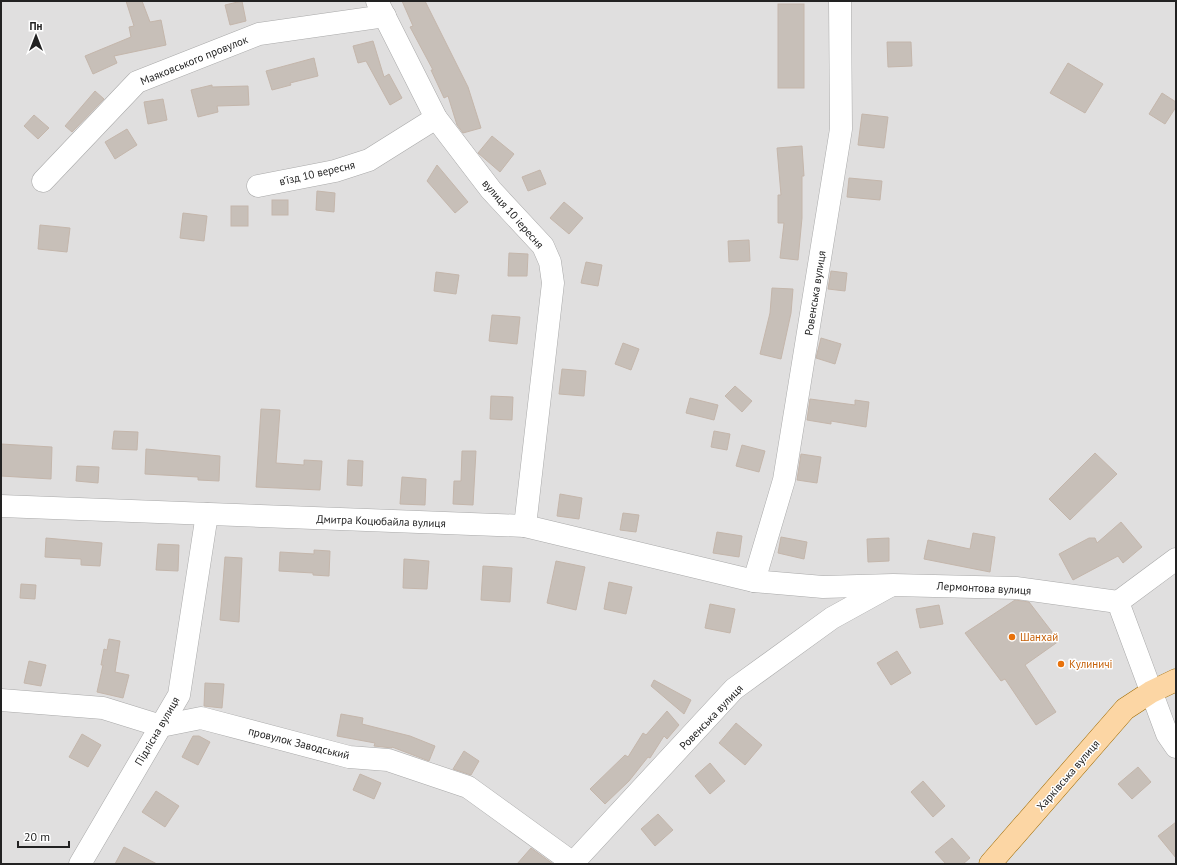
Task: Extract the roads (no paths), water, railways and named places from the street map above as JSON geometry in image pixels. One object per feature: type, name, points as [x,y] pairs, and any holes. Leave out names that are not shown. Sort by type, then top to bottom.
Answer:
[{"type":"main road","name":"Харківська вулиця","points":[[990,864],[1125,709],[1151,692],[1176,680]]},
{"type":"street","name":"Ровенська вулиця","points":[[754,581],[784,480],[841,129],[840,1]]},
{"type":"street","name":"вулиця 10 іересня","points":[[381,9],[436,118],[491,190],[543,246],[550,262],[553,283],[525,526]]},
{"type":"street","name":"Маяковського провулок","points":[[43,182],[137,82],[259,34],[381,9]]},
{"type":"street","name":"в’їзд 10 вересня","points":[[258,186],[335,171],[369,160],[436,118]]},
{"type":"street","name":"Дмитра Коцюбайла вулиця","points":[[1,506],[525,526],[754,581]]},
{"type":"street","name":"Підлісна вулиця","points":[[80,864],[179,695],[208,514]]},
{"type":"street","points":[[1176,559],[1118,602],[1167,734],[1176,747]]},
{"type":"street","name":"Лермонтова вулиця","points":[[754,581],[823,587],[893,585],[1016,588],[1118,602]]},
{"type":"street","name":"Ровенська вулиця","points":[[573,864],[734,689],[832,618],[893,585]]},
{"type":"street","name":"провулок Заводський","points":[[1,700],[103,708],[160,726],[201,718],[349,757],[388,760],[468,787],[573,864]]},
{"type":"place","name":"Шанхай","points":[[1012,637]]},
{"type":"place","name":"Кулиничі","points":[[1061,664]]}]
